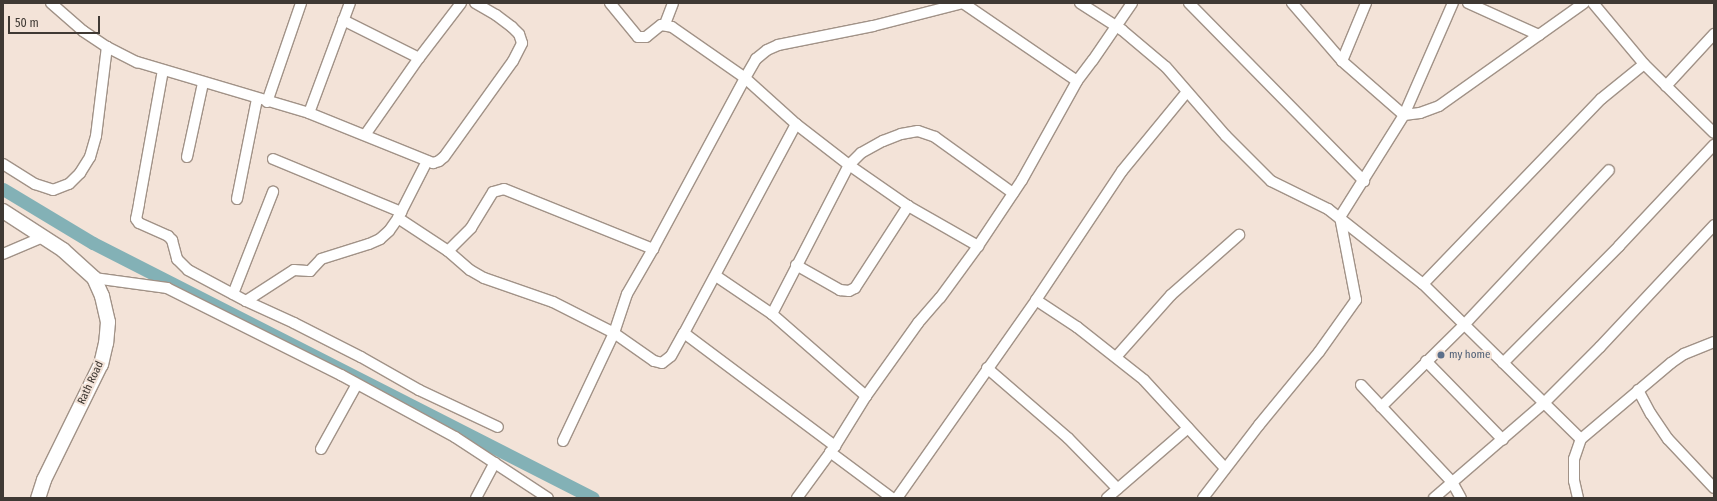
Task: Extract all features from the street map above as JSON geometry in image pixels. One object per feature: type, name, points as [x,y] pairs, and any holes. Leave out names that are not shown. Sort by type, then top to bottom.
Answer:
[{"type":"street","points":[[51,3],[83,31],[107,47],[137,62],[309,113],[433,163],[444,157],[513,61],[522,43],[519,34],[512,27],[496,15],[475,3]]},
{"type":"street","points":[[237,199],[262,100],[301,3]]},
{"type":"street","points":[[309,113],[350,3]]},
{"type":"street","points":[[365,135],[419,58],[461,3]]},
{"type":"street","points":[[610,3],[638,37],[646,37],[656,28],[665,24],[673,3]]},
{"type":"street","points":[[563,441],[614,334],[627,294],[653,249],[745,78],[756,59],[767,50],[778,45],[873,26],[963,3],[1077,81]]},
{"type":"street","points":[[1080,3],[1116,26],[1166,67],[1226,136],[1271,181],[1328,209],[1340,217],[1423,284],[1581,439]]},
{"type":"street","points":[[797,498],[832,449],[866,396],[918,323],[940,298],[978,246],[1013,193],[1077,81],[1132,3]]},
{"type":"street","points":[[1189,3],[1364,181]]},
{"type":"street","points":[[1292,3],[1342,61],[1404,115],[1420,113],[1439,106],[1584,3]]},
{"type":"street","points":[[1342,61],[1366,3]]},
{"type":"street","points":[[1203,498],[1225,468],[1319,352],[1356,300],[1340,217],[1404,115],[1453,3]]},
{"type":"street","points":[[1468,3],[1539,35]]},
{"type":"street","points":[[1593,3],[1644,64],[1714,133]]},
{"type":"street","points":[[343,20],[419,58]]},
{"type":"street","points":[[665,24],[672,27],[745,78],[796,124],[849,165],[908,206],[978,246]]},
{"type":"street","points":[[1666,86],[1714,34]]},
{"type":"street","points":[[3,164],[36,184],[53,190],[69,184],[80,173],[90,157],[96,136],[107,47]]},
{"type":"street","points":[[1423,284],[1601,99],[1644,64]]},
{"type":"street","points":[[163,70],[136,219],[143,226],[164,233],[172,240],[181,264],[233,294],[294,323],[419,390],[498,427]]},
{"type":"street","points":[[187,157],[203,82]]},
{"type":"street","points":[[897,498],[1036,300],[1122,171],[1187,92]]},
{"type":"street","points":[[273,159],[399,215],[448,250],[470,270],[484,278],[553,302],[614,334],[654,361],[662,363],[671,356],[716,276],[796,124]]},
{"type":"street","points":[[772,314],[796,264],[849,165],[861,153],[883,141],[901,134],[918,131],[935,137],[1013,193]]},
{"type":"street","points":[[1503,363],[1619,246],[1714,144]]},
{"type":"street","points":[[246,301],[288,273],[299,269],[310,271],[321,259],[369,244],[380,239],[389,231],[399,215],[427,161]]},
{"type":"street","points":[[1381,407],[1464,325],[1609,170]]},
{"type":"street","points":[[448,250],[471,228],[493,192],[504,189],[653,249]]},
{"type":"street","points":[[233,294],[273,192]]},
{"type":"street","points":[[796,264],[840,290],[849,291],[855,288],[908,206]]},
{"type":"street","name":"Rath Road","points":[[3,211],[63,250],[94,278],[102,296],[108,322],[106,343],[101,364],[44,480],[38,498]]},
{"type":"street","points":[[1434,498],[1503,440],[1544,403],[1600,347],[1714,225]]},
{"type":"street","points":[[1116,357],[1171,295],[1239,234]]},
{"type":"street","points":[[3,254],[43,237]]},
{"type":"street","points":[[716,276],[772,314],[866,396]]},
{"type":"street","points":[[94,278],[167,288],[357,384],[455,437],[548,498]]},
{"type":"street","points":[[1036,300],[1077,327],[1144,380],[1225,468]]},
{"type":"street","points":[[684,333],[892,498]]},
{"type":"street","points":[[1578,498],[1574,481],[1574,459],[1581,439],[1671,363],[1684,354],[1714,342]]},
{"type":"street","points":[[1426,361],[1503,440]]},
{"type":"street","points":[[987,368],[1068,438],[1118,488]]},
{"type":"street","points":[[321,449],[357,384]]},
{"type":"street","points":[[1361,385],[1452,482],[1461,498]]},
{"type":"street","points":[[1638,390],[1651,414],[1668,439],[1714,488]]},
{"type":"street","points":[[1107,498],[1188,428]]},
{"type":"street","points":[[476,498],[495,463]]},
{"type":"waterway","points":[[3,189],[93,243],[593,498]]},
{"type":"place","name":"my home","points":[[1441,355]]}]
